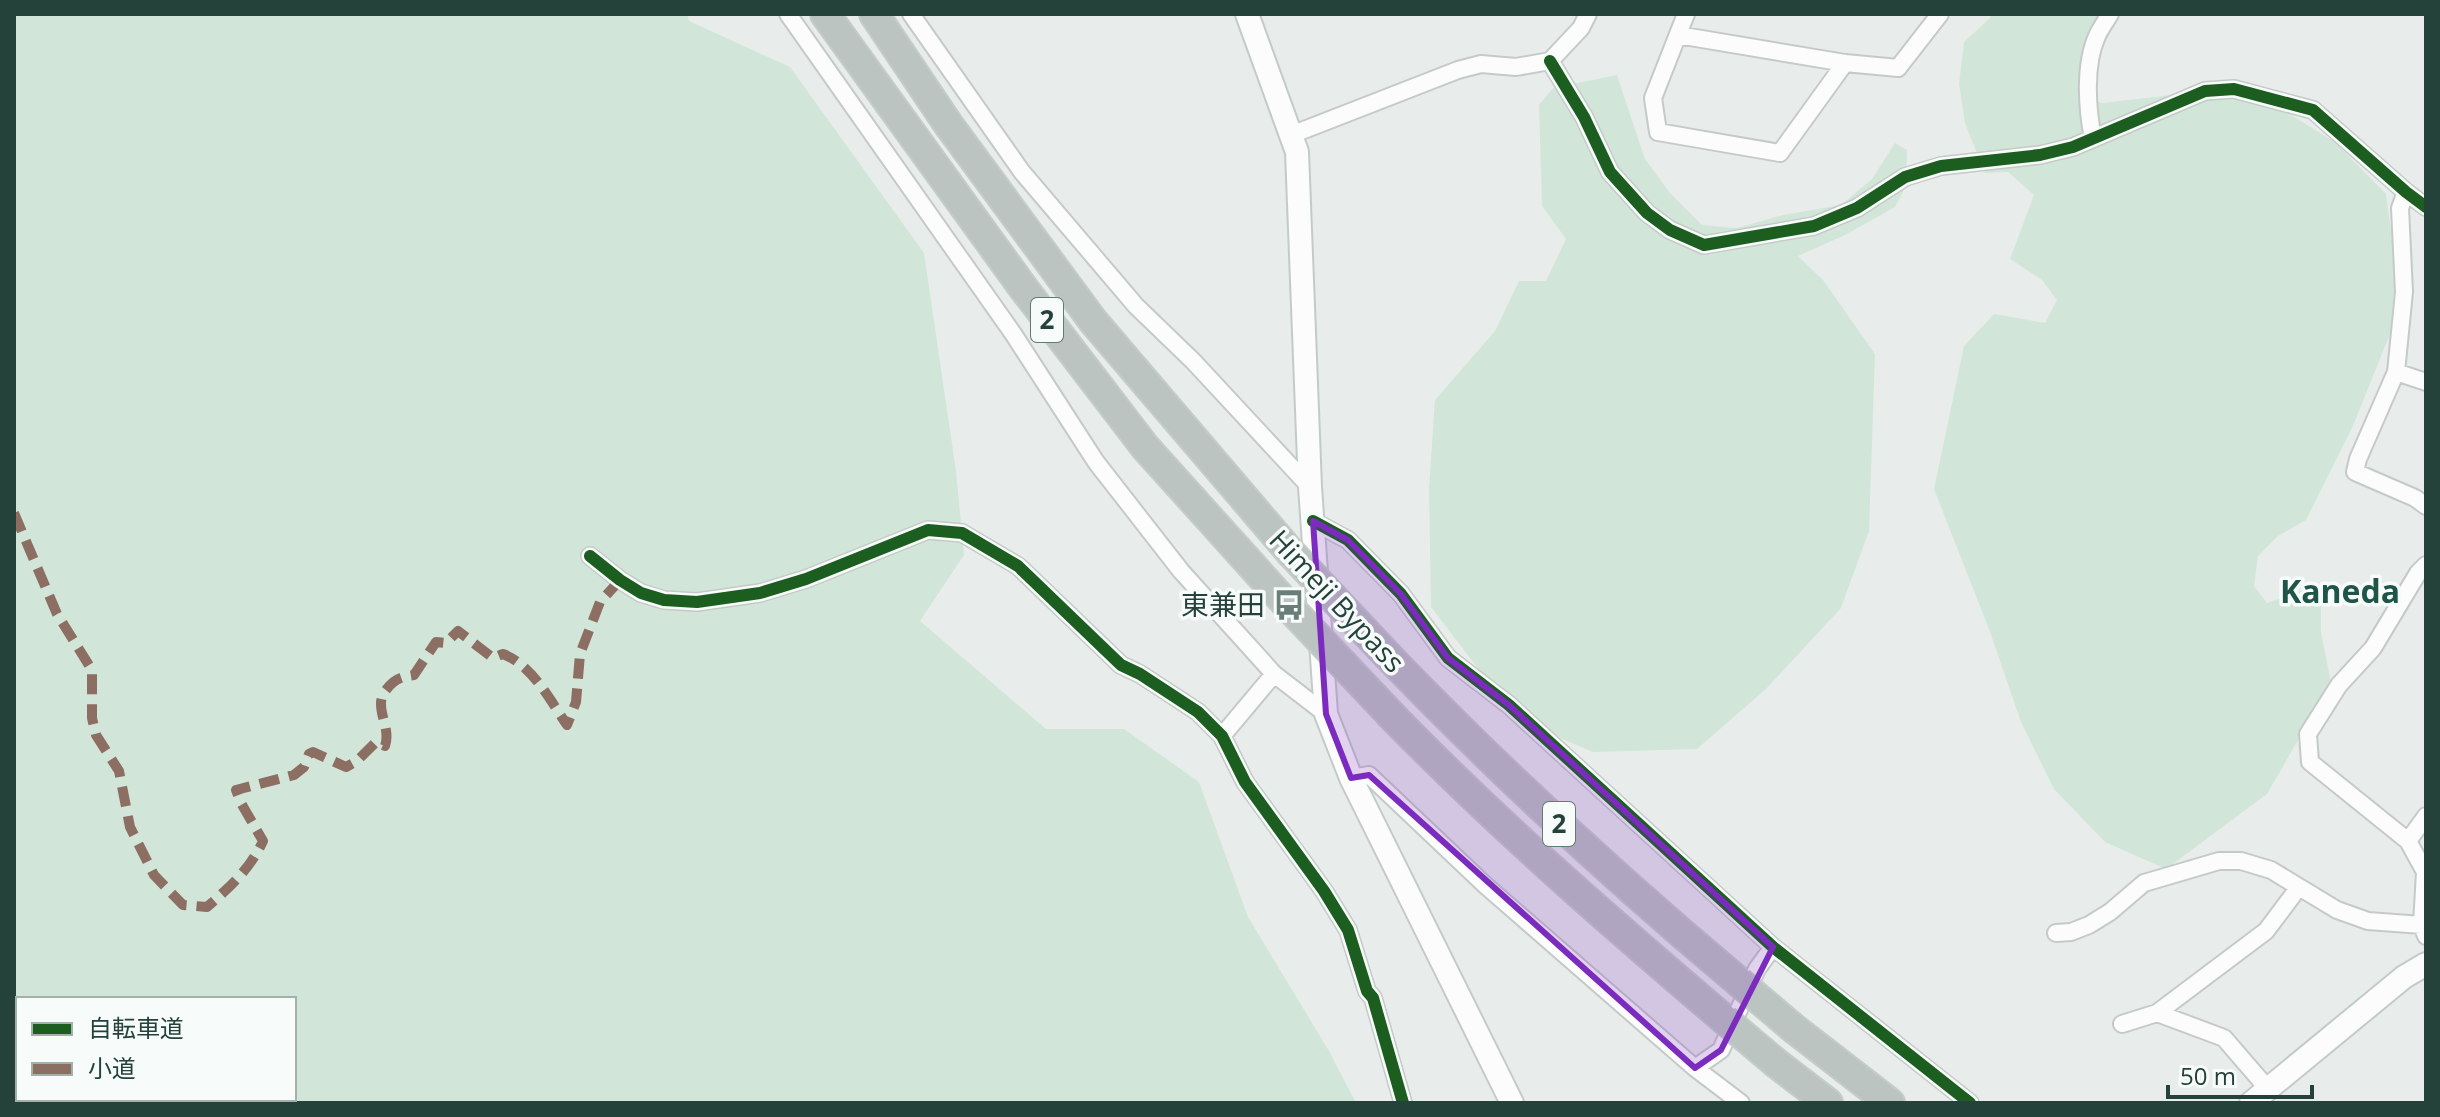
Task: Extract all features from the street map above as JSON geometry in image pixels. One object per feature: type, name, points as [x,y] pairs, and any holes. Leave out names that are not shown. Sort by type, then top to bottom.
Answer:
[{"type":"highway","name":"Himeji Bypass","points":[[825,14],[1024,289],[1145,447],[1290,608],[1457,783],[1631,940],[1828,1103]]},
{"type":"highway","name":"Himeji Bypass","points":[[874,14],[948,124],[1093,321],[1291,553],[1469,740],[1650,908],[1792,1027],[1890,1103]]},
{"type":"main road","points":[[1247,14],[1297,152],[1310,487],[1326,714],[1351,778],[1512,1103]]},
{"type":"main road","points":[[2260,1096],[2404,977],[2426,964]]},
{"type":"street","points":[[788,14],[1014,335],[1096,462],[1181,571],[1274,674],[1326,714]]},
{"type":"street","points":[[911,14],[1022,172],[1136,306],[1193,361],[1310,487]]},
{"type":"street","points":[[1291,135],[1458,70],[1481,64],[1516,67],[1550,61],[1581,28],[1588,14]]},
{"type":"street","points":[[1686,14],[1653,98],[1658,132],[1780,153],[1845,63]]},
{"type":"street","points":[[1678,35],[1845,63],[1898,68],[1940,14]]},
{"type":"street","points":[[2093,139],[2088,116],[2089,75],[2096,37],[2110,14]]},
{"type":"street","points":[[1550,61],[1584,117],[1610,172],[1647,213],[1670,230],[1704,245],[1814,226],[1857,208],[1905,177],[1941,166],[2040,155],[2093,139],[2205,91],[2234,89],[2313,110],[2426,207]]},
{"type":"street","points":[[2406,192],[2400,208],[2404,292],[2396,372],[2355,472],[2415,498],[2426,506]]},
{"type":"street","points":[[2396,372],[2426,382]]},
{"type":"street","points":[[1313,521],[1348,540],[1401,594],[1448,658],[1509,705],[1773,947],[1970,1103]]},
{"type":"street","points":[[590,556],[641,593],[664,600],[697,602],[760,593],[806,579],[928,530],[962,533],[1018,566],[1121,665],[1189,706],[1222,736],[1245,782],[1324,891],[1348,930],[1367,991],[1373,998],[1403,1103]]},
{"type":"street","points":[[2056,933],[2071,932],[2089,925],[2110,912],[2144,883],[2219,861],[2241,861],[2271,870],[2337,910],[2368,921],[2424,931],[2425,872],[2408,841],[2310,762],[2308,734],[2339,685],[2373,648],[2418,573],[2426,565]]},
{"type":"street","points":[[1222,736],[1274,674]]},
{"type":"street","points":[[1351,778],[1369,775],[1485,885],[1695,1068],[1741,1103]]},
{"type":"street","points":[[2408,841],[2426,816]]},
{"type":"street","points":[[2122,1024],[2157,1013],[2266,931],[2293,895]]},
{"type":"street","points":[[1695,1068],[1721,1050],[1757,969],[1773,947]]},
{"type":"street","points":[[2157,1013],[2224,1038],[2260,1096]]},
{"type":"highlighted area","points":[[1313,521],[1348,540],[1401,594],[1448,658],[1509,705],[1773,947],[1721,1050],[1695,1068],[1369,775],[1351,778],[1326,714]]},
{"type":"green space","points":[[14,14],[687,14],[689,21],[790,67],[924,253],[956,471],[964,555],[920,621],[1046,729],[1124,729],[1199,782],[1248,917],[1329,1051],[1356,1103],[14,1103]]},
{"type":"green space","points":[[1992,14],[2108,14],[2080,97],[2102,103],[2198,92],[2265,99],[2335,142],[2386,194],[2396,270],[2390,334],[2353,426],[2306,520],[2278,536],[2258,556],[2254,586],[2267,603],[2321,584],[2321,632],[2331,683],[2267,794],[2166,869],[2105,842],[2054,789],[2021,722],[1989,629],[1934,489],[1964,346],[1994,314],[2045,323],[2057,300],[2042,280],[2010,259],[2034,195],[2008,172],[1985,173],[1965,123],[1959,84],[1964,42]]},
{"type":"green space","points":[[1617,75],[1645,159],[1670,193],[1702,225],[1737,228],[1783,215],[1841,205],[1872,179],[1895,143],[1907,150],[1906,186],[1895,207],[1845,235],[1798,256],[1823,280],[1875,354],[1869,531],[1841,608],[1766,689],[1697,749],[1593,752],[1560,738],[1493,688],[1431,607],[1429,488],[1435,400],[1495,331],[1519,281],[1546,281],[1566,239],[1542,206],[1539,105],[1553,88]]},
{"type":"marked path","points":[[14,513],[57,614],[92,670],[92,718],[96,735],[119,771],[130,827],[154,875],[183,905],[207,907],[246,869],[263,841],[236,790],[294,775],[304,767],[309,754],[313,752],[346,767],[357,761],[376,742],[385,746],[382,696],[398,679],[414,675],[436,642],[446,643],[458,631],[493,658],[503,654],[523,666],[540,684],[567,725],[576,702],[580,654],[600,602],[620,580]]},
{"type":"cycle path","points":[[1550,61],[1584,117],[1610,172],[1647,213],[1670,230],[1704,245],[1814,226],[1857,208],[1905,177],[1941,166],[2040,155],[2073,147],[2205,91],[2234,89],[2313,110],[2426,207]]},
{"type":"cycle path","points":[[1313,521],[1348,540],[1401,594],[1448,658],[1509,705],[1773,947],[1970,1103]]},
{"type":"cycle path","points":[[590,556],[641,593],[664,600],[697,602],[760,593],[806,579],[928,530],[962,533],[1018,566],[1121,665],[1198,712],[1222,736],[1245,782],[1324,891],[1348,930],[1367,991],[1373,998],[1403,1103]]},
{"type":"place","name":"東兼田","points":[[1289,605]]},
{"type":"district","name":"Kaneda","points":[[2340,592]]}]
